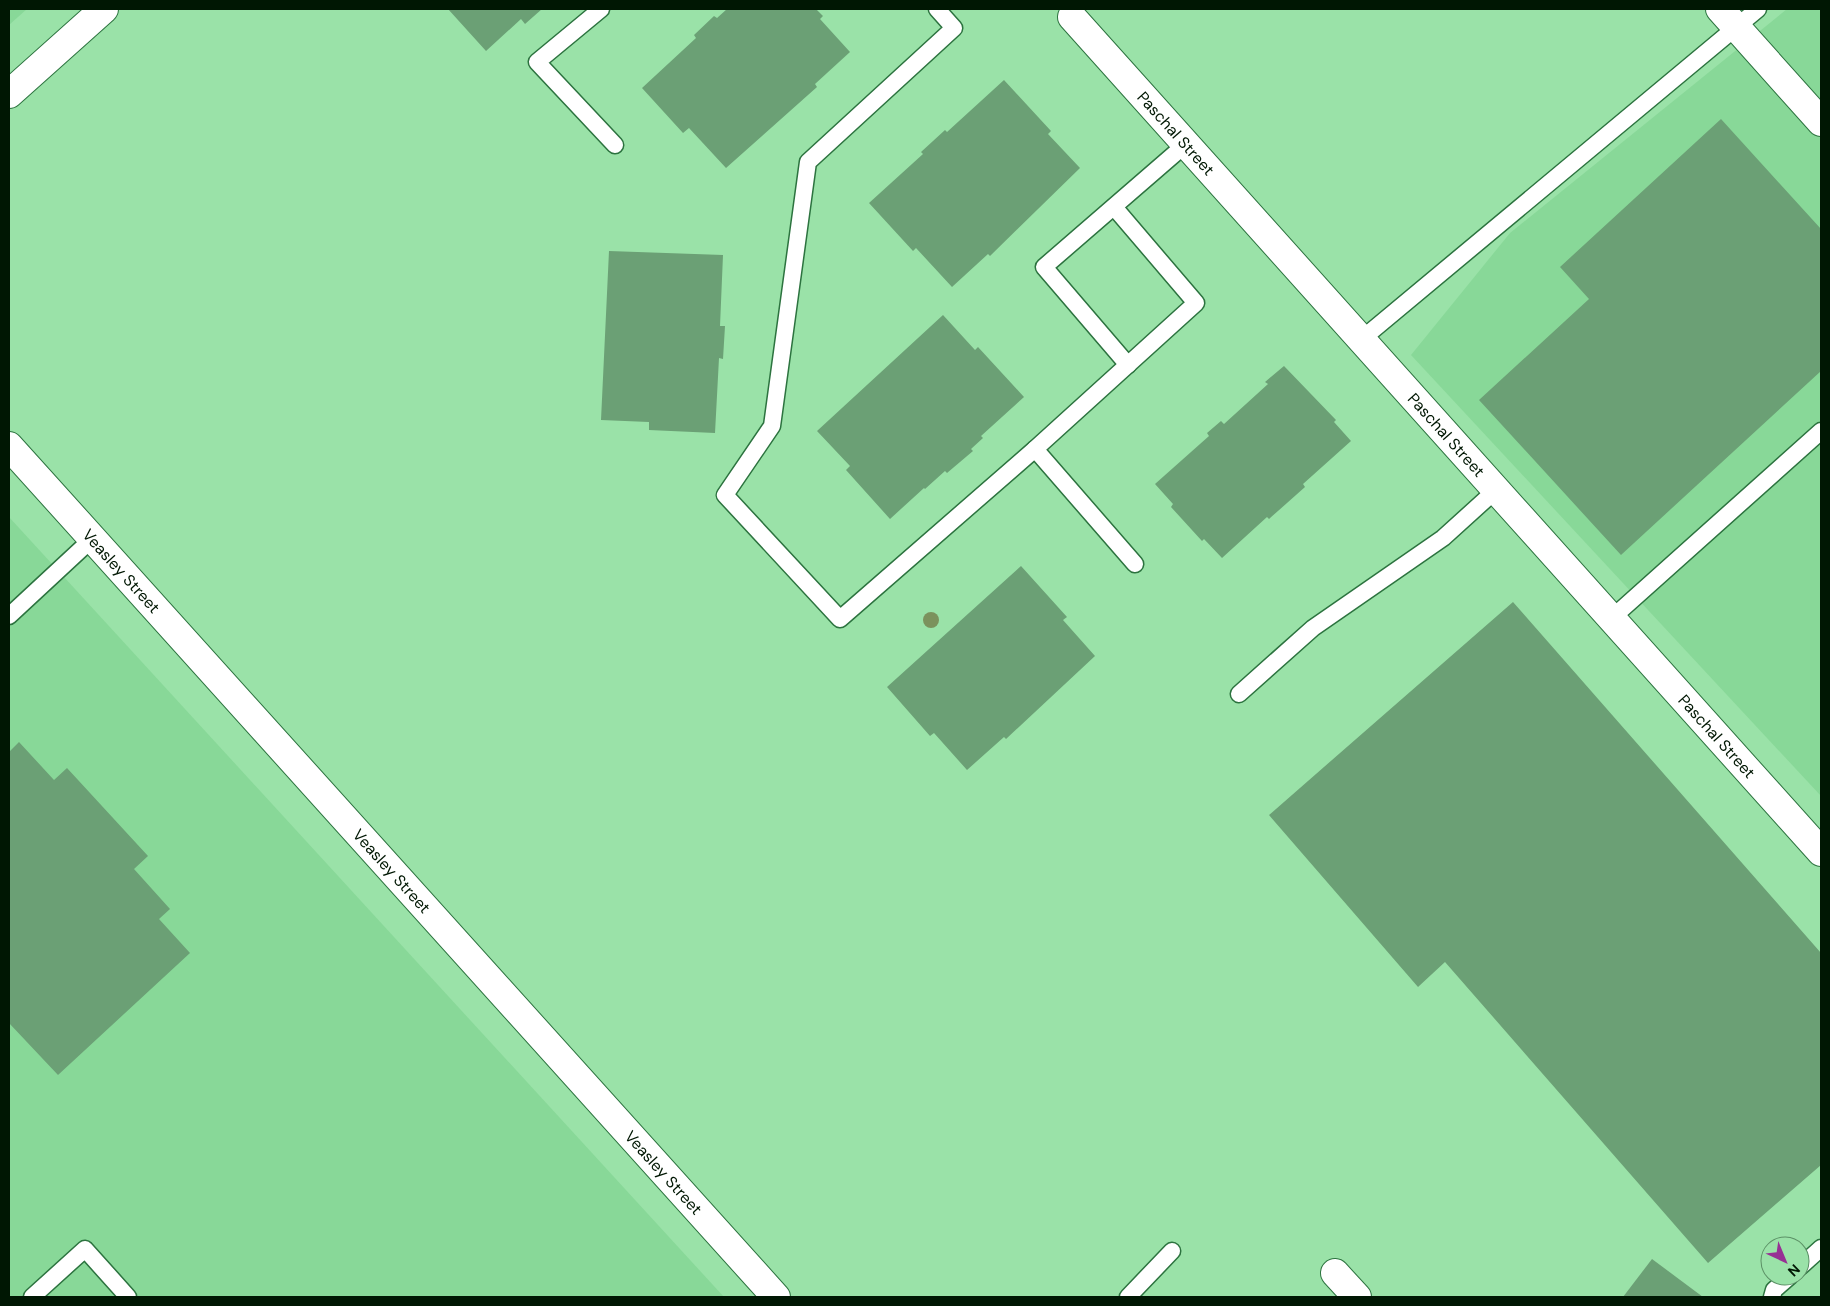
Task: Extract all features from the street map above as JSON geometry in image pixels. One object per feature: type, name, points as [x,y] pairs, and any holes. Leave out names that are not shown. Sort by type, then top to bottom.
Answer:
[{"type":"street","points":[[9,94],[104,9]]},
{"type":"street","name":"Paschal Street","points":[[1072,17],[1821,852]]},
{"type":"street","points":[[1728,18],[1821,122]]},
{"type":"street","name":"Veasley Street","points":[[9,446],[776,1297]]},
{"type":"street","points":[[1334,1273],[1357,1297]]},
{"type":"lane","points":[[601,9],[537,62],[615,145]]},
{"type":"lane","points":[[937,9],[954,28],[808,162],[772,426],[725,495],[840,619],[1035,449],[1196,303],[1114,207]]},
{"type":"lane","points":[[1362,339],[1728,18],[1758,9]]},
{"type":"lane","points":[[1128,365],[1044,267],[1186,144]]},
{"type":"lane","points":[[1612,618],[1821,431]]},
{"type":"lane","points":[[1035,449],[1135,564]]},
{"type":"lane","points":[[1239,694],[1313,628],[1443,538],[1496,490]]},
{"type":"lane","points":[[9,616],[92,539]]},
{"type":"lane","points":[[1810,1258],[1821,1248]]},
{"type":"lane","points":[[32,1297],[85,1249],[128,1297]]},
{"type":"lane","points":[[1128,1297],[1172,1251]]},
{"type":"lane","points":[[1772,1297],[1774,1290],[1779,1286]]},
{"type":"shaded area","points":[[9,9],[27,9],[9,25]]},
{"type":"shaded area","points":[[1787,9],[1821,9],[1821,796],[1411,355],[1510,233]]},
{"type":"shaded area","points":[[9,517],[724,1297],[9,1297]]},
{"type":"building","points":[[448,9],[542,9],[525,24],[521,19],[486,51]]},
{"type":"building","points":[[727,9],[816,9],[823,16],[820,19],[850,52],[815,84],[817,87],[726,168],[689,128],[683,133],[642,88],[696,38],[694,35],[714,16],[717,18]]},
{"type":"building","points":[[1004,80],[1051,131],[1048,134],[1080,168],[990,256],[988,254],[952,287],[916,248],[913,251],[869,203],[923,154],[921,152],[945,130],[947,132]]},
{"type":"building","points":[[1721,119],[1821,229],[1821,371],[1621,555],[1479,400],[1589,299],[1560,267]]},
{"type":"building","points":[[609,251],[723,255],[720,326],[725,326],[723,359],[719,358],[715,433],[649,430],[649,422],[601,420]]},
{"type":"building","points":[[943,315],[975,350],[978,347],[1024,397],[981,436],[983,438],[971,449],[973,451],[947,473],[945,471],[924,488],[890,519],[846,470],[850,466],[817,431]]},
{"type":"building","points":[[1284,366],[1336,420],[1334,422],[1351,441],[1303,484],[1305,487],[1269,519],[1267,517],[1222,558],[1204,539],[1202,541],[1171,507],[1173,504],[1155,484],[1209,436],[1207,433],[1221,421],[1224,424],[1268,384],[1265,382]]},
{"type":"building","points":[[1021,566],[1067,617],[1063,620],[1095,656],[1006,739],[1004,737],[967,770],[934,733],[930,736],[887,687]]},
{"type":"building","points":[[1513,602],[1821,953],[1821,1165],[1708,1263],[1445,962],[1418,987],[1269,815]]},
{"type":"building","points":[[19,742],[54,780],[67,768],[148,856],[134,869],[170,909],[159,919],[190,953],[58,1075],[9,1023],[9,752]]},
{"type":"building","points":[[1652,1259],[1703,1297],[1623,1297]]}]
